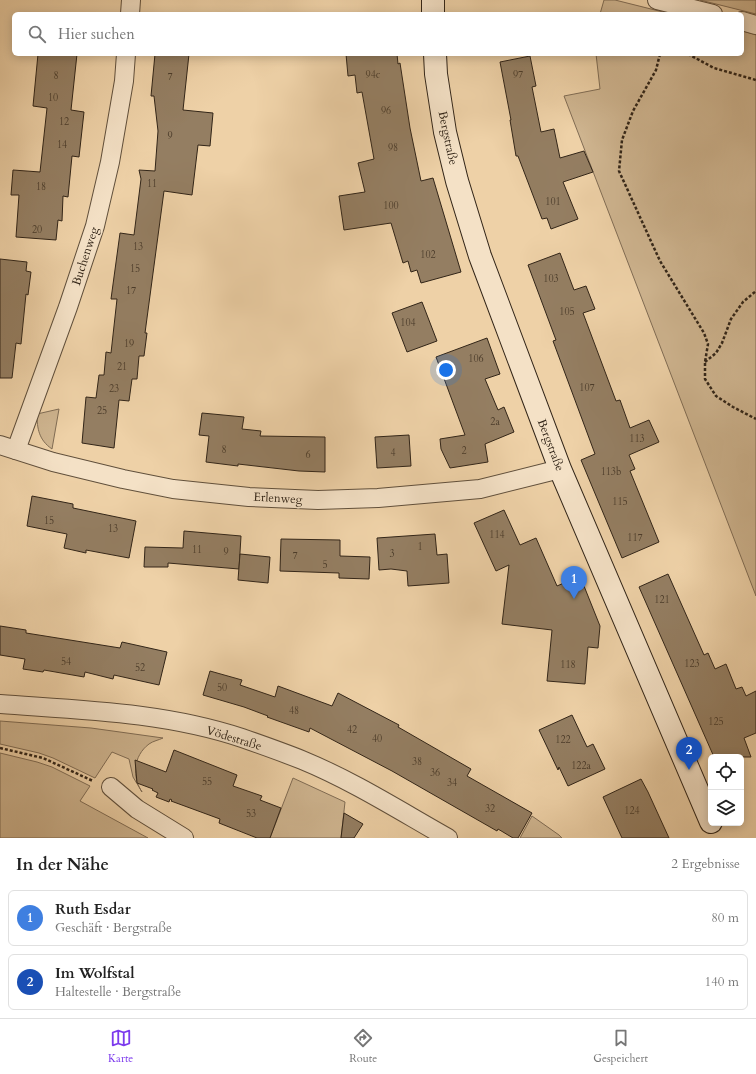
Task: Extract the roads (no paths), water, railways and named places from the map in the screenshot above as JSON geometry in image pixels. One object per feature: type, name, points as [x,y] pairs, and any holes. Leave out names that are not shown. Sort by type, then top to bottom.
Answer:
[{"type":"street","points":[[130,12],[131,0]]},
{"type":"street","points":[[433,0],[433,12]]},
{"type":"street","points":[[657,0],[705,12]]},
{"type":"street","points":[[744,22],[756,25]]},
{"type":"street","name":"Buchenweg","points":[[8,448],[68,307],[95,226],[110,162],[124,81],[126,56]]},
{"type":"street","name":"Bergstraße","points":[[435,56],[444,132],[480,256],[560,469],[708,816]]},
{"type":"street","name":"Erlenweg","points":[[8,448],[53,462],[109,476],[173,489],[249,496],[318,500],[378,498],[480,489],[560,469]]},
{"type":"street","name":"Vödestraße","points":[[0,704],[144,716],[191,725],[241,738],[302,760],[344,780],[448,838]]},
{"type":"street","points":[[111,787],[137,809],[184,838]]},
{"type":"street","name":"Bergstraße","points":[[712,826],[718,838]]},
{"type":"place","name":"Ruth Esdar","points":[[574,599]]},
{"type":"place","name":"Im Wolfstal","points":[[689,770]]}]
